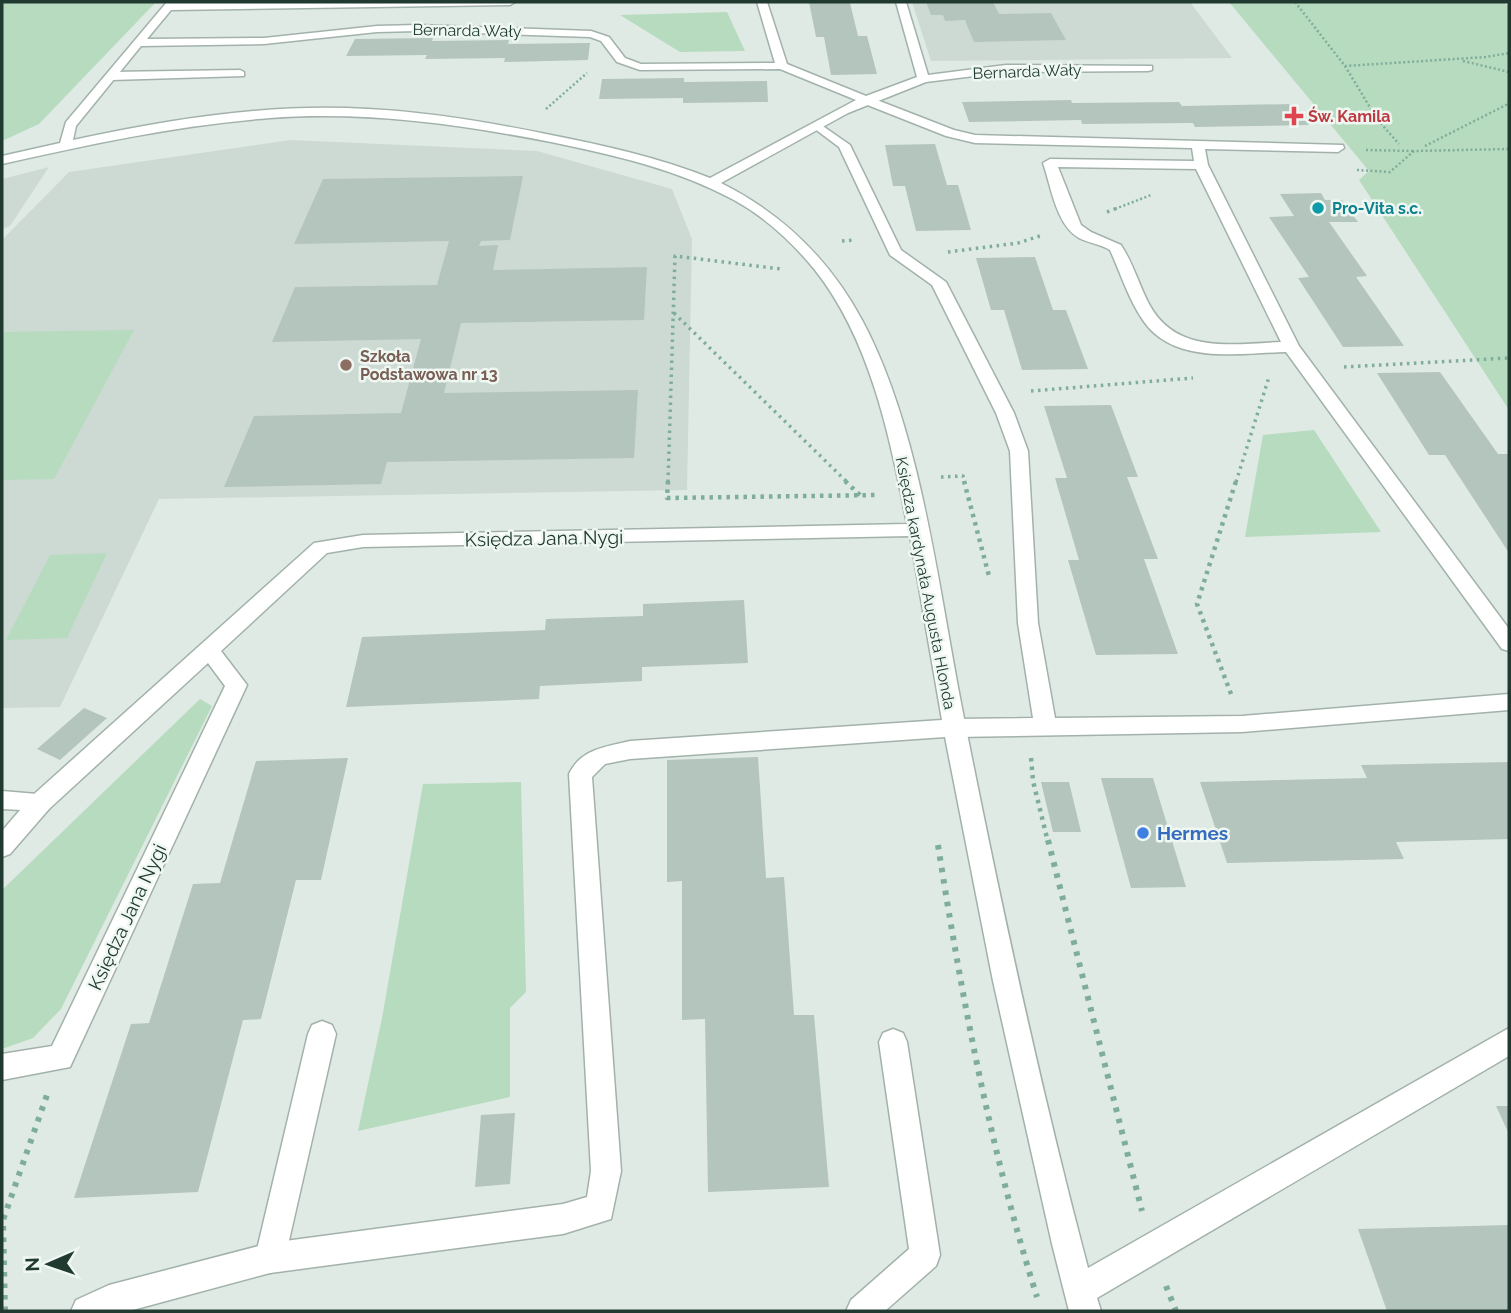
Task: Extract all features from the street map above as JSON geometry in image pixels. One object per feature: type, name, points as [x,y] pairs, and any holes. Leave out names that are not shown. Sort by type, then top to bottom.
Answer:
[{"type":"street","name":"Bernarda Wały","points":[[66,145],[70,125],[170,4],[510,2]]},
{"type":"street","points":[[762,2],[782,66]]},
{"type":"street","points":[[901,2],[923,79]]},
{"type":"street","name":"Bernarda Wały","points":[[138,43],[264,41],[377,29],[591,34],[605,39],[621,60],[640,67],[782,66],[869,101]]},
{"type":"street","name":"Bernarda Wały","points":[[712,182],[817,126],[923,79],[1007,70],[1148,68]]},
{"type":"street","points":[[111,76],[240,74]]},
{"type":"street","points":[[869,101],[950,133],[975,139],[1338,148]]},
{"type":"street","name":"Księdza kardynała Augusta Hlonda","points":[[2,160],[192,121],[313,112],[405,115],[524,133],[610,150],[688,172],[712,182],[761,210],[798,242],[830,278],[860,326],[888,402],[919,530],[954,728],[1003,969],[1082,1301]]},
{"type":"street","points":[[817,126],[844,145],[895,252],[938,282],[995,394],[1019,451],[1028,623],[1037,728]]},
{"type":"street","points":[[1198,145],[1201,165],[1291,347],[1509,644]]},
{"type":"street","points":[[1201,165],[1050,163],[1072,225],[1084,234],[1107,241],[1116,248],[1152,322],[1174,343],[1202,348],[1291,347]]},
{"type":"street","name":"Księdza Jana Nygi","points":[[2,847],[41,802],[321,548],[363,541],[919,530]]},
{"type":"street","name":"Księdza Jana Nygi","points":[[60,1058],[236,685],[210,651]]},
{"type":"street","points":[[954,728],[1242,724],[1509,702]]},
{"type":"street","name":"Księdza kardynała Augusta Hlonda","points":[[88,1311],[110,1301],[270,1258],[563,1219],[600,1208],[606,1171],[580,774],[598,757],[630,750],[954,728]]},
{"type":"street","points":[[2,800],[41,802]]},
{"type":"street","points":[[270,1258],[322,1034]]},
{"type":"street","points":[[1082,1301],[1152,1249],[1509,1041]]},
{"type":"street","points":[[862,1311],[925,1255],[893,1042]]},
{"type":"street","points":[[2,1066],[60,1058]]},
{"type":"path","points":[[1295,2],[1345,66],[1377,119],[1399,144]]},
{"type":"path","points":[[1345,66],[1509,53]]},
{"type":"path","points":[[1457,59],[1509,72]]},
{"type":"path","points":[[540,115],[587,73]]},
{"type":"path","points":[[1425,146],[1506,105],[1509,101]]},
{"type":"path","points":[[1373,151],[1414,151]]},
{"type":"path","points":[[790,270],[675,256],[667,498],[880,495]]},
{"type":"path","points":[[673,313],[860,495]]},
{"type":"path","points":[[1242,724],[1197,604],[1271,372],[1509,358]]},
{"type":"path","points":[[995,394],[1202,377]]},
{"type":"path","points":[[906,478],[963,476],[990,582]]},
{"type":"path","points":[[1037,728],[1033,781],[1152,1249],[1175,1311]]},
{"type":"path","points":[[5,1311],[3,1220],[60,1058]]},
{"type":"shaded area","points":[[912,2],[1190,2],[1232,58],[931,61]]},
{"type":"shaded area","name":"Szkoła Podstawowa nr 13","points":[[291,140],[537,151],[672,189],[692,239],[687,490],[159,499],[60,707],[2,708],[2,240],[69,172]]},
{"type":"shaded area","points":[[49,167],[10,226],[2,229],[2,179]]},
{"type":"green space","points":[[2,2],[156,2],[39,124],[2,141]]},
{"type":"green space","points":[[1229,2],[1503,2],[1509,7],[1509,410],[1359,180],[1369,171]]},
{"type":"green space","points":[[727,12],[745,51],[680,52],[620,15]]},
{"type":"green space","points":[[134,330],[54,479],[2,480],[2,332]]},
{"type":"green space","points":[[1314,430],[1381,532],[1245,537],[1263,435]]},
{"type":"green space","points":[[107,553],[67,638],[6,640],[50,555]]},
{"type":"green space","points":[[200,699],[212,706],[61,1009],[33,1038],[2,1049],[2,890]]},
{"type":"green space","points":[[521,782],[526,992],[510,1008],[510,1097],[358,1131],[382,1018],[423,784]]},
{"type":"building","points":[[809,2],[850,3],[858,36],[867,36],[877,74],[831,75],[824,37],[816,37]]},
{"type":"building","points":[[926,2],[993,2],[999,14],[1051,13],[1066,40],[974,42],[965,20],[945,21],[943,15],[931,15]]},
{"type":"building","points":[[433,38],[432,41],[509,40],[508,44],[590,43],[588,60],[504,62],[505,58],[346,56],[355,39]]},
{"type":"building","points":[[684,78],[684,82],[767,81],[768,102],[683,103],[683,98],[599,99],[602,79]]},
{"type":"building","points":[[1071,100],[1072,103],[1179,102],[1182,106],[1292,104],[1309,125],[1195,127],[1193,123],[1082,124],[1081,120],[969,122],[962,102]]},
{"type":"building","points":[[935,144],[947,185],[958,185],[971,230],[916,231],[905,186],[893,186],[885,145]]},
{"type":"building","points":[[523,176],[510,240],[481,241],[479,246],[498,245],[493,270],[647,267],[644,320],[461,323],[444,393],[638,390],[634,458],[387,462],[381,484],[224,487],[254,416],[401,413],[421,339],[272,342],[295,287],[437,285],[449,241],[294,244],[323,179]]},
{"type":"building","points":[[1321,193],[1325,200],[1342,200],[1358,222],[1329,222],[1367,276],[1356,277],[1404,346],[1343,347],[1298,278],[1309,277],[1269,217],[1294,216],[1280,194]]},
{"type":"building","points":[[1035,257],[1053,310],[1066,310],[1088,369],[1022,370],[1004,310],[991,310],[976,258]]},
{"type":"building","points":[[1440,372],[1498,454],[1509,454],[1509,553],[1445,455],[1429,455],[1377,373]]},
{"type":"building","points":[[1111,405],[1138,477],[1127,477],[1158,559],[1144,559],[1178,654],[1096,655],[1068,560],[1079,560],[1055,478],[1067,478],[1044,406]]},
{"type":"building","points":[[744,600],[748,663],[642,667],[642,681],[540,686],[539,699],[346,707],[362,637],[545,630],[546,619],[643,616],[643,604]]},
{"type":"building","points":[[84,708],[107,718],[60,760],[37,749]]},
{"type":"building","points":[[758,757],[766,878],[784,877],[794,1015],[814,1015],[829,1187],[708,1192],[705,1019],[682,1020],[682,881],[667,882],[667,760]]},
{"type":"building","points":[[348,758],[321,880],[296,880],[261,1019],[243,1020],[198,1192],[74,1198],[131,1024],[149,1023],[193,884],[220,883],[256,761]]},
{"type":"building","points":[[1509,762],[1509,839],[1396,842],[1404,859],[1227,863],[1200,782],[1367,778],[1361,765]]},
{"type":"building","name":"Hermes","points":[[1101,778],[1153,778],[1186,887],[1131,888]]},
{"type":"building","points":[[1041,782],[1069,782],[1081,832],[1053,832]]},
{"type":"building","points":[[1496,1106],[1509,1106],[1509,1134]]},
{"type":"building","points":[[515,1113],[510,1184],[475,1187],[481,1115]]},
{"type":"building","points":[[1509,1225],[1509,1311],[1387,1311],[1358,1229]]},
{"type":"place","name":"Św. Kamila","points":[[1294,116]]},
{"type":"place","name":"Pro-Vita s.c.","points":[[1318,208]]},
{"type":"place","name":"Szkoła Podstawowa nr 13","points":[[346,365]]},
{"type":"place","name":"Hermes","points":[[1143,833]]}]
